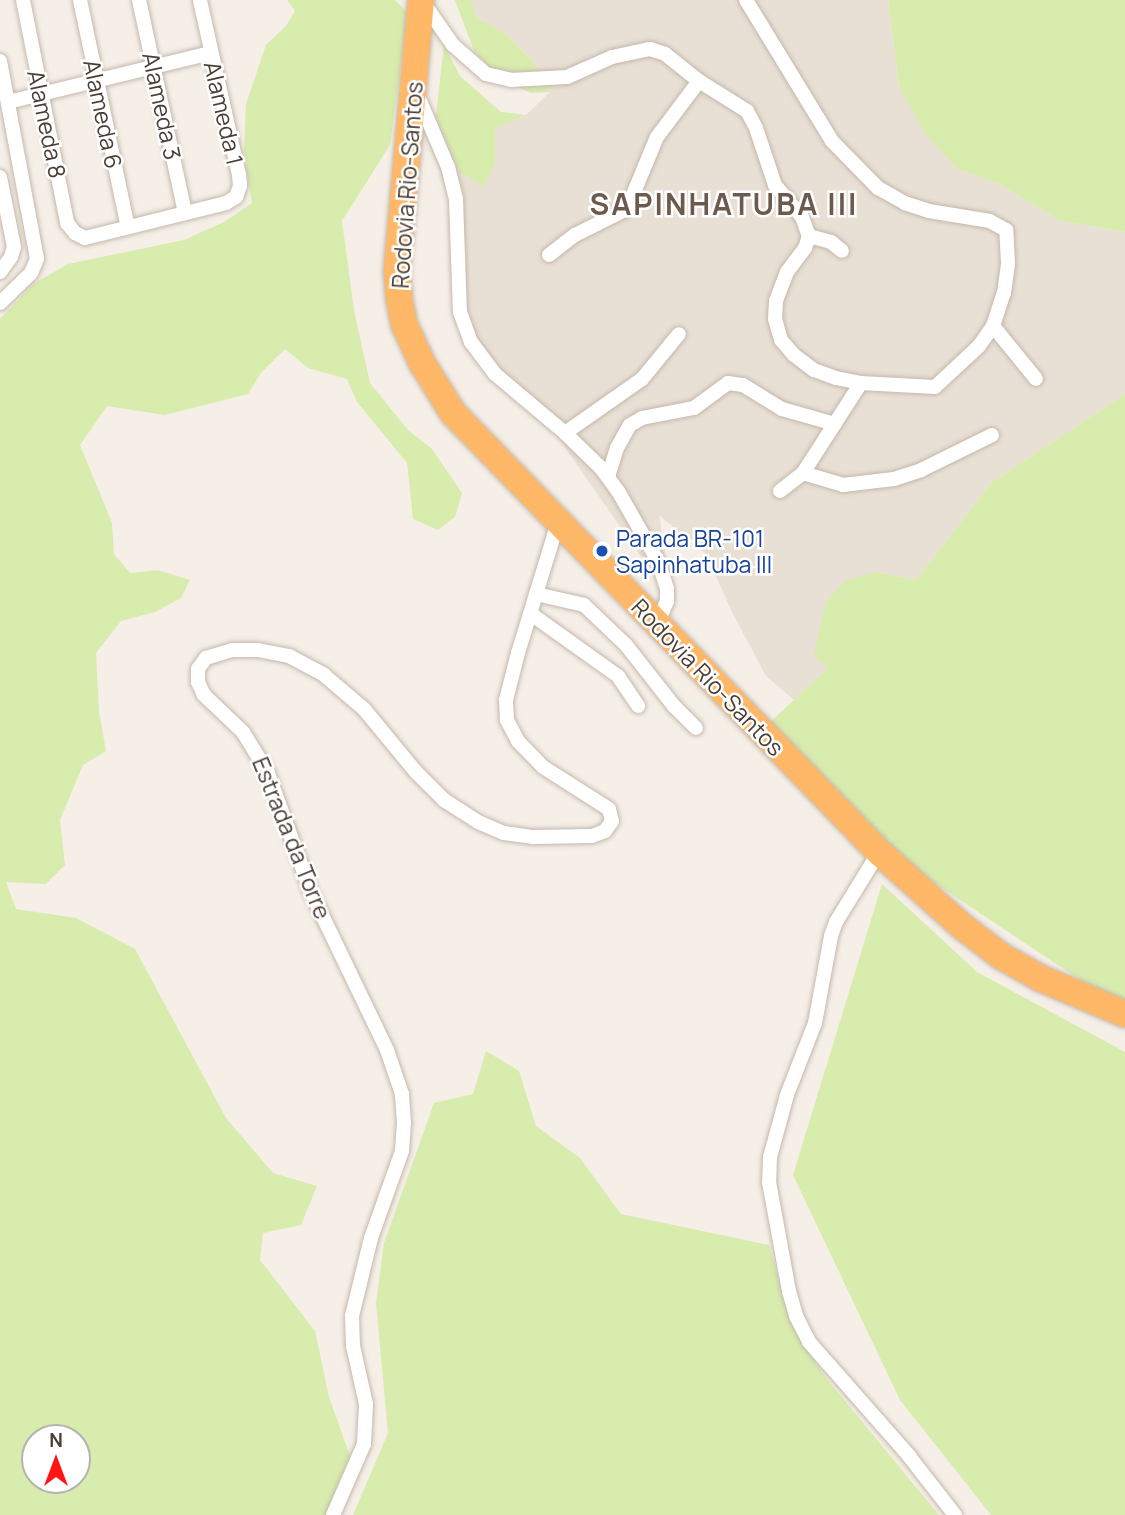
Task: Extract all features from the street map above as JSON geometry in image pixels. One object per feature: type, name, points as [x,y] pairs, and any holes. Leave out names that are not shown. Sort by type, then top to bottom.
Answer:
[{"type":"highway","name":"Rodovia Rio-Santos","points":[[421,0],[397,271],[404,324],[422,363],[453,413],[879,852],[963,927],[1001,956],[1040,978],[1125,1014]]},
{"type":"street","name":"Alameda 8","points":[[23,0],[67,223],[75,233],[85,237]]},
{"type":"street","name":"Alameda 6","points":[[80,0],[128,227]]},
{"type":"street","name":"Alameda 3","points":[[139,0],[185,212]]},
{"type":"street","name":"Alameda 1","points":[[85,237],[232,201],[240,186],[200,0]]},
{"type":"street","points":[[421,0],[453,45],[486,74],[511,80],[567,77],[612,57],[650,49],[665,54],[699,81],[747,111],[757,128],[775,185],[802,217],[809,236],[805,248],[781,284],[776,300],[775,319],[781,340],[794,355],[814,370],[861,383],[935,387],[979,346],[993,326],[1004,293],[1009,235],[1003,226],[905,203],[870,180],[846,158],[825,131],[746,0]]},
{"type":"street","points":[[5,94],[41,93],[210,53]]},
{"type":"street","points":[[0,61],[6,123],[37,259],[31,273],[0,303]]},
{"type":"street","points":[[548,255],[575,235],[627,209],[656,137],[699,81]]},
{"type":"street","points":[[413,83],[448,167],[456,199],[460,312],[471,342],[495,374],[565,433],[608,477],[658,561],[667,601],[656,625]]},
{"type":"street","points":[[0,177],[3,209],[14,247],[11,257],[0,272]]},
{"type":"street","points":[[809,236],[831,242],[842,251]]},
{"type":"street","points":[[993,326],[1036,379]]},
{"type":"street","points":[[565,433],[642,379],[679,334]]},
{"type":"street","points":[[608,477],[617,448],[630,425],[642,418],[694,408],[728,383],[743,385],[782,409],[835,424]]},
{"type":"street","points":[[780,491],[803,474],[861,383]]},
{"type":"street","points":[[803,474],[843,485],[894,479],[992,435]]},
{"type":"street","name":"Estrada da Torre","points":[[333,1515],[364,1444],[366,1404],[353,1346],[352,1316],[371,1238],[402,1151],[402,1094],[387,1050],[311,892],[268,773],[243,732],[204,695],[198,682],[198,669],[206,658],[232,650],[258,650],[289,656],[324,675],[363,709],[416,772],[444,800],[478,822],[504,833],[534,837],[592,836],[610,827],[612,821],[609,809],[543,767],[518,741],[507,720],[506,700],[558,522]]},
{"type":"street","points":[[536,594],[584,605],[626,645],[674,706],[696,728]]},
{"type":"street","points":[[531,614],[618,676],[638,706]]},
{"type":"street","points":[[879,852],[836,922],[831,936],[815,1023],[787,1095],[770,1157],[769,1182],[789,1291],[796,1316],[809,1342],[909,1456],[955,1515]]},
{"type":"shaded area","points":[[471,0],[888,0],[899,86],[958,169],[1001,185],[1061,221],[1125,232],[1125,394],[992,482],[916,580],[877,572],[827,669],[794,700],[766,676],[733,614],[706,554],[659,515],[665,553],[644,561],[550,426],[462,330],[454,208],[428,139],[436,116],[459,171],[495,164],[495,127],[526,115],[550,92],[532,60],[504,33],[476,16]]},
{"type":"green space","points":[[287,0],[395,0],[408,13],[390,145],[342,221],[354,310],[370,383],[408,430],[432,449],[462,493],[455,517],[438,530],[413,519],[407,463],[357,402],[347,379],[308,368],[285,349],[261,373],[248,394],[165,415],[107,406],[80,445],[112,523],[114,554],[130,573],[158,570],[190,580],[181,598],[155,612],[121,621],[96,653],[99,712],[106,751],[83,765],[60,820],[65,865],[46,884],[6,882],[16,909],[76,918],[135,949],[226,1118],[273,1173],[317,1186],[301,1225],[263,1233],[260,1260],[315,1331],[329,1397],[355,1470],[332,1515],[0,1515],[0,319],[33,284],[68,264],[184,240],[224,222],[252,203],[244,155],[246,104],[266,45],[286,26],[295,11]]},
{"type":"green space","points":[[455,0],[471,0],[476,16],[504,33],[532,60],[550,92],[531,93],[500,79],[474,51]]},
{"type":"green space","points":[[888,0],[1125,0],[1125,232],[1061,221],[1001,185],[958,169],[925,134],[899,86]]},
{"type":"green space","points":[[444,45],[460,76],[501,112],[526,115],[495,128],[495,164],[483,187],[459,171],[436,116]]},
{"type":"green space","points":[[1125,394],[1125,1000],[1091,987],[921,874],[768,724],[827,669],[814,655],[825,603],[845,581],[877,572],[916,580],[992,482]]},
{"type":"green space","points":[[882,884],[977,972],[1125,1052],[1125,1515],[991,1515],[900,1400],[793,1175]]},
{"type":"green space","points":[[486,1051],[519,1071],[536,1126],[580,1158],[621,1214],[769,1245],[787,1308],[803,1344],[826,1378],[939,1515],[353,1515],[388,1433],[376,1303],[384,1243],[434,1103],[473,1094]]},
{"type":"place","name":"Parada BR-101 Sapinhatuba III","points":[[602,551]]},
{"type":"district","name":"SAPINHATUBA III","points":[[724,204]]}]
